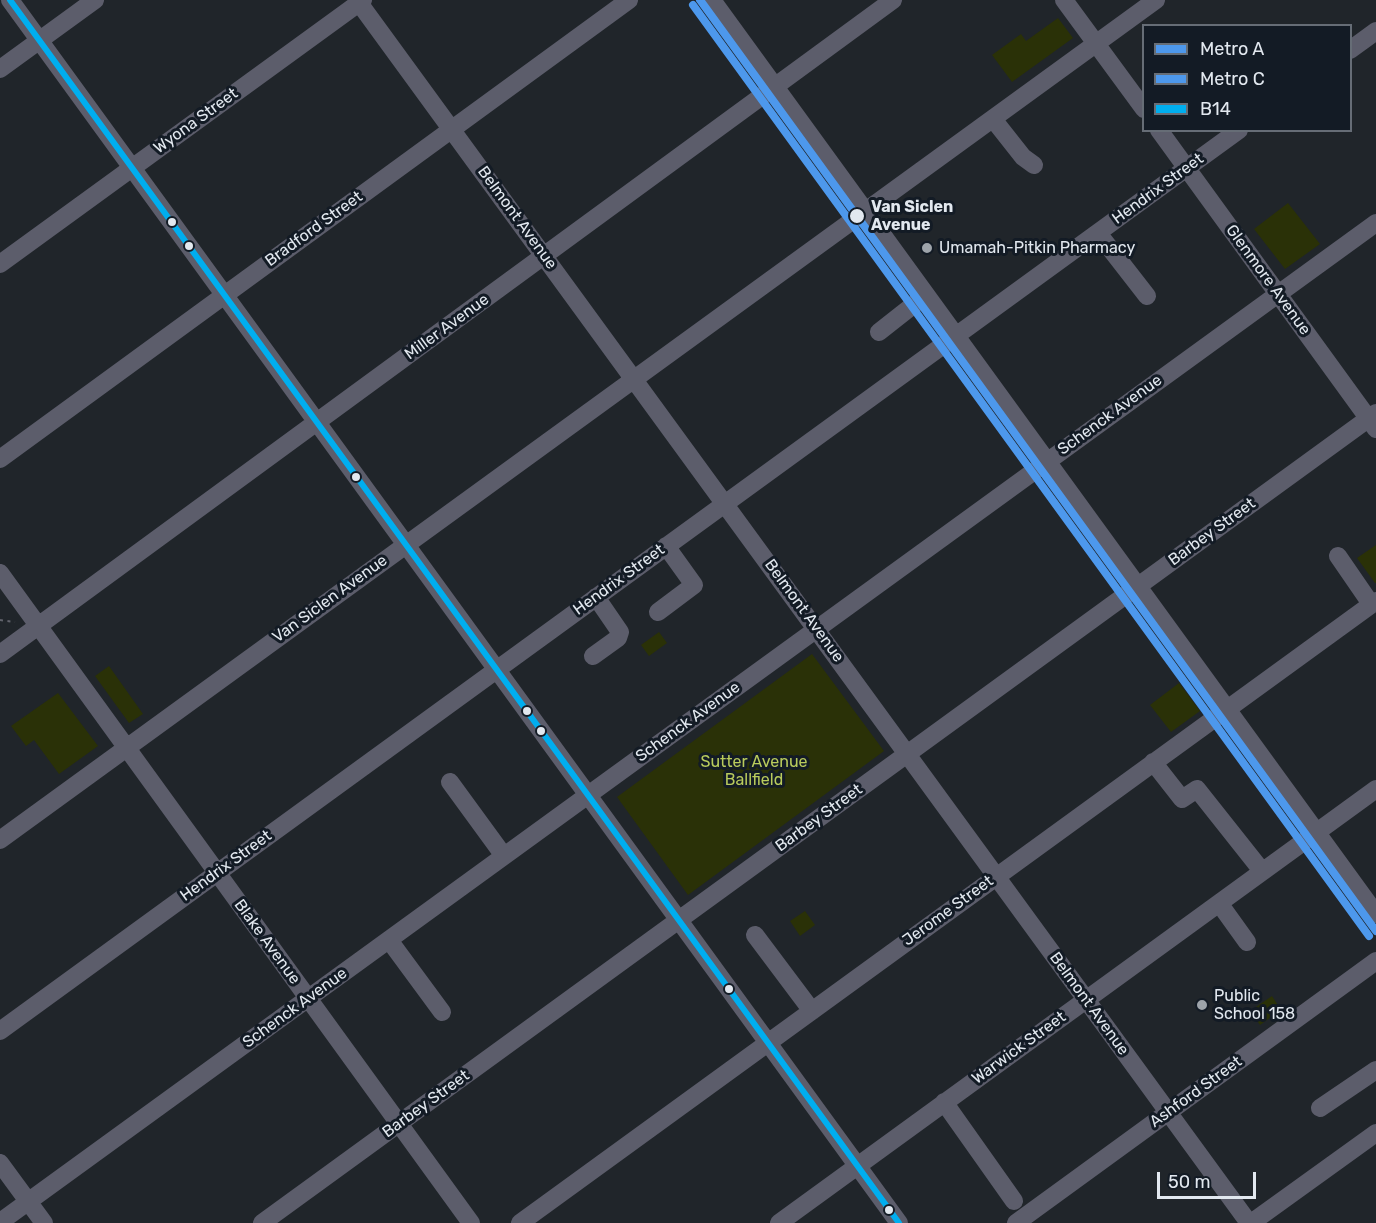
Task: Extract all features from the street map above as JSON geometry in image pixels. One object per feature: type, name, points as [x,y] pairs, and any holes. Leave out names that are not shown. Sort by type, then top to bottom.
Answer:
[{"type":"street","points":[[10,0],[899,1223]]},
{"type":"street","points":[[0,69],[94,0]]},
{"type":"street","name":"Bradford Street","points":[[0,459],[629,0]]},
{"type":"street","points":[[711,0],[1376,914]]},
{"type":"street","name":"Miller Avenue","points":[[0,654],[893,0]]},
{"type":"street","points":[[1064,0],[1142,108]]},
{"type":"street","name":"Van Siclen Avenue","points":[[0,840],[1156,0]]},
{"type":"street","name":"Belmont Avenue","points":[[360,1],[1250,1223]]},
{"type":"street","name":"Wyona Street","points":[[0,264],[360,1]]},
{"type":"street","points":[[1352,49],[1376,31]]},
{"type":"street","points":[[993,119],[1023,157],[1034,165]]},
{"type":"street","name":"Glenmore Avenue","points":[[1160,132],[1373,420]]},
{"type":"street","name":"Hendrix Street","points":[[0,1031],[1236,132]]},
{"type":"street","name":"Schenck Avenue","points":[[0,1222],[1376,223]]},
{"type":"street","points":[[1098,233],[1147,296]]},
{"type":"street","points":[[879,332],[926,296]]},
{"type":"street","name":"Barbey Street","points":[[262,1223],[1138,586],[1373,420]]},
{"type":"street","points":[[658,612],[694,585],[666,546]]},
{"type":"street","points":[[1338,556],[1374,602]]},
{"type":"street","name":"Blake Avenue","points":[[0,573],[471,1223]]},
{"type":"street","points":[[593,656],[618,638],[620,632],[596,597]]},
{"type":"street","name":"Jerome Street","points":[[520,1223],[1374,602]]},
{"type":"street","points":[[1153,762],[1182,800],[1197,789],[1262,871]]},
{"type":"street","points":[[450,782],[504,856]]},
{"type":"street","name":"Warwick Street","points":[[779,1223],[1376,789]]},
{"type":"street","points":[[1219,903],[1247,942]]},
{"type":"street","points":[[755,936],[812,1011]]},
{"type":"street","points":[[389,940],[442,1012]]},
{"type":"street","name":"Ashford Street","points":[[1016,1223],[1376,961]]},
{"type":"street","points":[[1320,1107],[1376,1070]]},
{"type":"street","points":[[944,1102],[1014,1201]]},
{"type":"street","points":[[1250,1223],[1376,1133]]},
{"type":"street","points":[[0,1163],[44,1223]]},
{"type":"path","points":[[0,620],[15,622]]},
{"type":"green space","points":[[1058,18],[1073,38],[1012,82],[992,55],[1021,34],[1026,41]]},
{"type":"green space","points":[[1288,203],[1320,244],[1285,269],[1254,229]]},
{"type":"green space","points":[[1376,545],[1376,583],[1375,583],[1357,558]]},
{"type":"green space","points":[[659,632],[667,643],[649,656],[641,645]]},
{"type":"green space","name":"Sutter Avenue Ballfield","points":[[812,654],[884,751],[688,895],[617,797]]},
{"type":"green space","points":[[109,666],[143,714],[129,723],[95,676]]},
{"type":"green space","points":[[1179,683],[1200,711],[1171,732],[1150,705]]},
{"type":"green space","points":[[58,693],[98,746],[59,774],[34,740],[26,746],[11,726]]},
{"type":"green space","points":[[805,911],[815,925],[800,936],[790,921]]},
{"type":"green space","points":[[1272,996],[1281,1010],[1260,1025],[1250,1011]]},
{"type":"metro line","name":"A","points":[[700,0],[1376,931]]},
{"type":"metro line","name":"C","points":[[693,5],[1369,936]]},
{"type":"transit line","name":"B14","points":[[10,0],[899,1223]]},
{"type":"place","name":"Van Siclen Avenue","points":[[857,216]]},
{"type":"place","name":"Umamah-Pitkin Pharmacy","points":[[927,248]]},
{"type":"place","name":"Public School 158","points":[[1202,1005]]}]
